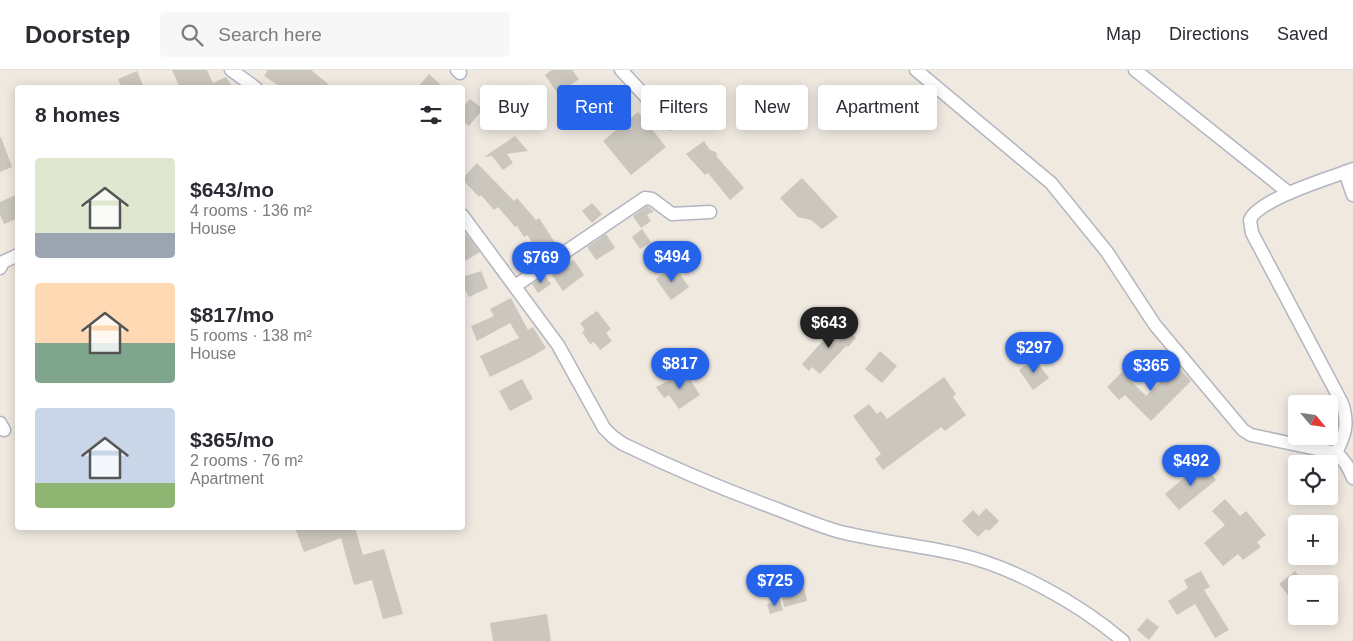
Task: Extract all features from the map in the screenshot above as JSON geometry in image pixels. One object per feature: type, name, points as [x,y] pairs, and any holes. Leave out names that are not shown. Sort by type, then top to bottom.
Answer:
[{"type":"street","points":[[231,70],[252,85]]},
{"type":"street","points":[[621,70],[641,91]]},
{"type":"street","points":[[916,70],[1051,183],[1107,252],[1155,325],[1243,430],[1251,435],[1336,453],[1347,465],[1353,478]]},
{"type":"street","points":[[1134,70],[1290,192]]},
{"type":"street","points":[[1336,453],[1347,426],[1346,414],[1342,403],[1250,226],[1250,220],[1255,211],[1290,192],[1349,170],[1353,195]]},
{"type":"street","points":[[515,286],[645,198],[652,199],[672,214],[710,212]]},
{"type":"street","points":[[465,220],[558,346],[598,418],[613,437],[623,444],[744,497],[822,526],[853,534],[958,554],[987,563],[1056,595],[1089,615],[1123,641]]},
{"type":"street","points":[[0,268],[4,262],[15,256]]},
{"type":"building","points":[[172,70],[207,70],[213,83],[226,77],[231,85],[179,85]]},
{"type":"building","points":[[268,70],[311,70],[329,85],[278,85],[264,76]]},
{"type":"building","points":[[552,70],[572,70],[579,79],[571,85],[557,85],[557,93],[545,75]]},
{"type":"building","points":[[137,71],[143,85],[121,85],[118,79]]},
{"type":"building","points":[[429,74],[441,85],[420,85]]},
{"type":"building","points":[[470,99],[480,107],[480,113],[469,126],[465,123],[465,105]]},
{"type":"building","points":[[638,112],[641,116],[641,130],[652,130],[666,147],[631,175],[603,141],[616,130],[631,130],[631,118]]},
{"type":"building","points":[[515,136],[528,151],[507,154],[513,163],[503,170],[492,156],[484,157]]},
{"type":"building","points":[[0,138],[12,167],[0,172]]},
{"type":"building","points":[[704,141],[710,150],[716,152],[717,157],[744,188],[730,200],[708,173],[705,175],[686,154]]},
{"type":"building","points":[[477,163],[514,201],[517,198],[536,220],[539,218],[558,247],[543,257],[527,235],[524,237],[517,226],[515,227],[498,207],[494,210],[481,195],[479,197],[465,182],[465,176]]},
{"type":"building","points":[[802,178],[838,217],[822,229],[811,220],[798,217],[780,198]]},
{"type":"building","points":[[15,195],[15,219],[4,224],[0,215],[0,202]]},
{"type":"building","points":[[592,203],[602,214],[592,223],[582,211]]},
{"type":"building","points":[[647,206],[654,211],[647,215],[651,221],[641,228],[633,216]]},
{"type":"building","points":[[642,229],[651,242],[640,249],[632,237]]},
{"type":"building","points":[[465,233],[480,252],[465,261]]},
{"type":"building","points":[[606,234],[615,248],[596,260],[587,247]]},
{"type":"building","points":[[574,260],[584,275],[563,291],[552,275]]},
{"type":"building","points":[[674,266],[689,287],[671,300],[656,279]]},
{"type":"building","points":[[481,271],[488,288],[469,297],[465,290],[465,276]]},
{"type":"building","points":[[545,275],[551,284],[538,293],[532,284]]},
{"type":"building","points":[[511,298],[528,330],[533,327],[546,348],[490,377],[480,356],[519,338],[510,323],[477,341],[471,326],[494,316],[490,309]]},
{"type":"building","points":[[597,311],[611,329],[606,333],[612,341],[600,350],[594,342],[590,344],[582,332],[585,330],[580,323]]},
{"type":"building","points":[[839,323],[856,338],[820,374],[812,367],[809,371],[802,364]]},
{"type":"building","points":[[880,351],[897,366],[882,383],[865,369]]},
{"type":"building","points":[[1034,358],[1049,378],[1033,390],[1019,370]]},
{"type":"building","points":[[1177,366],[1191,381],[1151,421],[1125,395],[1119,400],[1107,387],[1122,372],[1146,396]]},
{"type":"building","points":[[687,372],[700,395],[679,409],[669,395],[664,398],[656,387]]},
{"type":"building","points":[[944,377],[956,394],[953,397],[966,415],[945,431],[941,427],[883,470],[875,459],[881,454],[853,416],[869,404],[877,414],[881,411],[887,419]]},
{"type":"building","points":[[522,379],[533,399],[510,411],[499,391]]},
{"type":"building","points":[[1202,463],[1216,480],[1179,510],[1165,494]]},
{"type":"building","points":[[1225,499],[1240,516],[1246,511],[1266,535],[1257,542],[1261,547],[1243,560],[1238,554],[1223,566],[1204,543],[1225,525],[1212,511]]},
{"type":"building","points":[[986,508],[999,521],[989,531],[986,529],[978,537],[962,521],[973,510],[979,516]]},
{"type":"building","points":[[296,530],[356,530],[363,555],[384,549],[403,614],[383,619],[372,580],[354,585],[341,538],[304,552]]},
{"type":"building","points":[[1201,571],[1210,587],[1204,590],[1229,630],[1215,638],[1195,604],[1177,615],[1168,601],[1188,588],[1184,580]]},
{"type":"building","points":[[1295,571],[1298,575],[1290,575]]},
{"type":"building","points":[[1288,577],[1288,595],[1279,584]]},
{"type":"building","points":[[804,587],[807,601],[784,607],[781,593]]},
{"type":"building","points":[[780,600],[783,610],[770,614],[767,604]]},
{"type":"building","points":[[547,614],[551,641],[493,641],[490,623]]},
{"type":"building","points":[[1147,618],[1159,627],[1149,640],[1137,630]]}]
